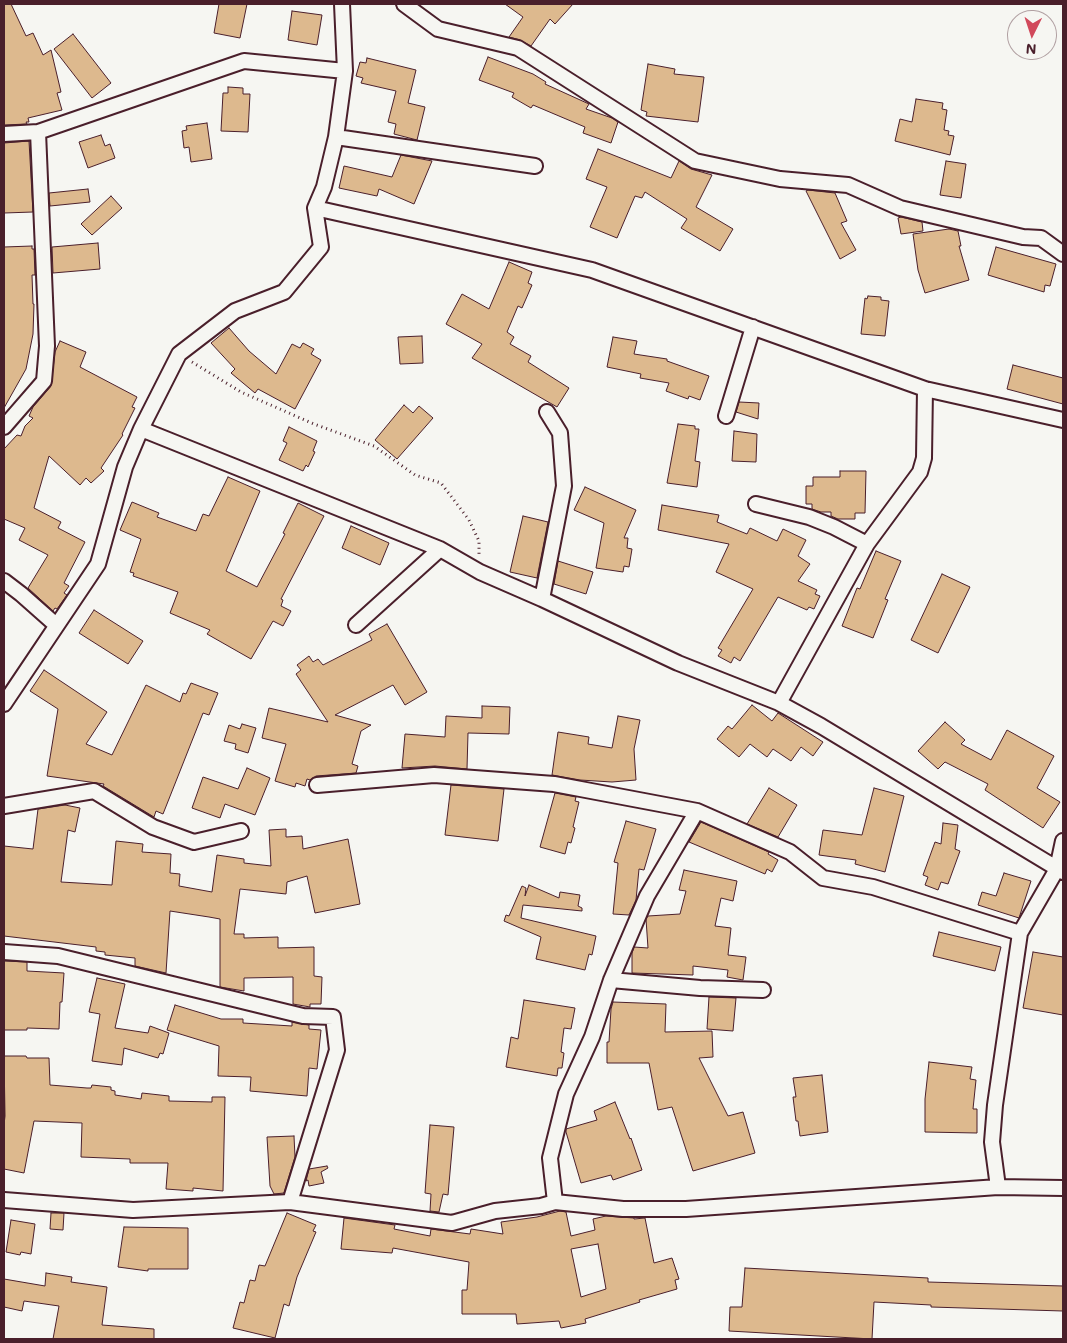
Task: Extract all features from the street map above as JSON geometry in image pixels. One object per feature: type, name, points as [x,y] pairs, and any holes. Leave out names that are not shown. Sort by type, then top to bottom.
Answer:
[{"type":"street","points":[[4,704],[98,564],[125,467],[141,429],[179,354],[235,311],[284,292],[321,247],[315,208],[324,187],[336,136],[345,70],[342,4]]},
{"type":"street","points":[[404,4],[438,30],[518,48],[695,161],[780,179],[848,184],[900,208],[1023,237],[1041,238],[1063,254]]},
{"type":"street","points":[[4,134],[38,132],[244,61],[345,70]]},
{"type":"street","points":[[4,428],[44,381],[46,346],[38,132]]},
{"type":"street","points":[[336,136],[535,166]]},
{"type":"street","points":[[315,208],[592,270],[926,389],[1063,420]]},
{"type":"street","points":[[726,416],[753,327]]},
{"type":"street","points":[[779,703],[867,544],[920,472],[924,458],[926,389]]},
{"type":"street","points":[[542,599],[564,486],[560,433],[547,412]]},
{"type":"street","points":[[141,429],[440,549],[480,572],[678,662],[779,703],[821,726],[1060,870]]},
{"type":"street","points":[[756,504],[809,517],[867,544]]},
{"type":"street","points":[[356,625],[440,549]]},
{"type":"street","points":[[4,581],[56,625]]},
{"type":"street","points":[[317,785],[434,775],[554,784],[697,811],[790,852],[822,878],[873,887],[1020,933]]},
{"type":"street","points":[[4,806],[94,791],[153,827],[194,842],[241,831]]},
{"type":"street","points":[[555,1202],[550,1158],[566,1094],[592,1037],[611,980],[647,896],[697,811]]},
{"type":"street","points":[[998,1187],[992,1142],[995,1105],[1020,933],[1060,870],[1063,841]]},
{"type":"street","points":[[4,952],[58,956],[303,1016],[333,1017],[337,1050],[290,1202]]},
{"type":"street","points":[[611,980],[700,988],[763,990]]},
{"type":"street","points":[[4,1200],[133,1210],[290,1202],[452,1223],[495,1211],[541,1206],[555,1202],[623,1209],[686,1209],[998,1187],[1063,1188]]},
{"type":"path","points":[[179,354],[241,392],[314,424],[374,446],[415,475],[441,482],[469,520],[479,541],[480,572]]},
{"type":"building","points":[[4,4],[11,4],[26,36],[33,33],[43,55],[51,50],[61,92],[57,93],[62,110],[28,118],[29,122],[26,122],[27,124],[4,125]]},
{"type":"building","points":[[219,4],[247,4],[240,38],[214,33]]},
{"type":"building","points":[[505,4],[573,4],[555,24],[550,19],[531,46],[509,37],[523,17]]},
{"type":"building","points":[[292,11],[322,15],[317,45],[288,40]]},
{"type":"building","points":[[73,34],[111,83],[92,98],[54,49]]},
{"type":"building","points":[[488,57],[533,74],[546,82],[545,84],[589,104],[586,109],[618,122],[611,143],[583,133],[585,127],[533,105],[531,108],[512,97],[514,93],[479,80]]},
{"type":"building","points":[[367,58],[416,70],[408,103],[425,107],[417,140],[394,134],[396,124],[388,122],[396,91],[361,83],[363,78],[356,76],[360,62],[366,63]]},
{"type":"building","points":[[648,64],[675,69],[674,74],[704,77],[698,122],[646,116],[647,112],[641,110]]},
{"type":"building","points":[[228,87],[243,88],[243,94],[250,94],[248,132],[221,131],[223,93],[228,93]]},
{"type":"building","points":[[916,99],[943,103],[942,109],[947,110],[944,130],[949,131],[948,135],[954,136],[950,155],[895,141],[900,119],[912,122]]},
{"type":"building","points":[[207,123],[212,159],[191,162],[189,147],[184,148],[182,131],[187,130],[186,126]]},
{"type":"building","points":[[101,135],[105,146],[110,144],[115,158],[88,168],[79,142]]},
{"type":"building","points":[[29,141],[33,212],[4,213],[4,143]]},
{"type":"building","points":[[598,149],[671,178],[679,161],[691,169],[712,175],[696,207],[733,229],[720,251],[681,228],[687,219],[645,192],[642,198],[635,196],[617,238],[590,227],[607,187],[586,179]]},
{"type":"building","points":[[401,155],[432,161],[414,204],[379,189],[377,196],[339,188],[344,166],[392,177]]},
{"type":"building","points":[[946,161],[966,164],[961,198],[940,195]]},
{"type":"building","points":[[88,189],[90,202],[50,206],[49,193]]},
{"type":"building","points":[[806,191],[835,193],[847,221],[841,223],[856,250],[840,259]]},
{"type":"building","points":[[111,196],[122,208],[92,235],[81,224]]},
{"type":"building","points":[[898,218],[922,222],[923,231],[901,234]]},
{"type":"building","points":[[949,229],[958,231],[961,246],[959,246],[969,280],[925,293],[918,270],[913,234]]},
{"type":"building","points":[[98,243],[100,269],[53,273],[52,247]]},
{"type":"building","points":[[32,246],[32,249],[34,249],[35,275],[32,275],[34,304],[33,334],[26,369],[4,408],[4,247]]},
{"type":"building","points":[[996,247],[1056,264],[1050,286],[1045,285],[1044,292],[988,275]]},
{"type":"building","points":[[509,262],[532,272],[528,283],[532,285],[522,308],[518,306],[507,332],[514,337],[510,344],[531,356],[528,362],[569,388],[557,407],[472,358],[482,344],[446,324],[462,294],[489,309]]},
{"type":"building","points":[[868,296],[881,297],[881,300],[889,301],[885,336],[861,334],[865,298],[867,299]]},
{"type":"building","points":[[229,328],[249,351],[276,374],[292,344],[300,348],[303,343],[314,349],[311,354],[321,360],[295,409],[258,389],[255,393],[231,373],[235,369],[211,343]]},
{"type":"building","points":[[422,336],[423,363],[400,364],[398,337]]},
{"type":"building","points":[[613,337],[637,341],[634,354],[667,359],[667,361],[709,376],[700,400],[689,396],[688,399],[666,391],[669,383],[640,378],[641,374],[607,367]]},
{"type":"building","points":[[60,341],[86,352],[80,367],[137,397],[132,407],[135,408],[123,435],[101,468],[104,471],[91,483],[86,478],[80,485],[49,456],[34,508],[61,522],[58,528],[85,542],[64,583],[69,586],[64,593],[67,595],[57,609],[55,608],[53,611],[28,588],[48,555],[19,540],[25,528],[4,519],[4,449],[17,435],[21,436],[25,426],[33,418],[29,416],[33,407],[51,386],[55,352]]},
{"type":"building","points":[[1013,365],[1063,378],[1063,404],[1007,389]]},
{"type":"building","points":[[739,402],[759,403],[758,419],[736,412]]},
{"type":"building","points":[[404,405],[413,413],[419,406],[433,418],[397,459],[375,440]]},
{"type":"building","points":[[678,424],[695,426],[695,429],[699,429],[695,461],[700,462],[697,487],[667,483]]},
{"type":"building","points":[[289,427],[317,441],[313,451],[315,452],[308,467],[306,465],[303,471],[279,460],[287,443],[283,441]]},
{"type":"building","points":[[734,431],[757,434],[756,462],[732,461]]},
{"type":"building","points":[[840,471],[866,471],[865,513],[855,513],[855,519],[838,519],[831,516],[831,512],[821,512],[812,509],[812,504],[806,504],[806,486],[813,486],[813,477],[840,477]]},
{"type":"building","points":[[228,477],[260,491],[226,571],[257,587],[285,534],[283,533],[298,503],[324,516],[281,599],[283,600],[281,606],[291,611],[283,626],[273,621],[251,659],[207,634],[210,630],[170,613],[178,592],[133,576],[134,573],[130,572],[141,539],[120,530],[132,502],[159,513],[157,517],[196,531],[203,514],[209,516]]},
{"type":"building","points":[[585,487],[636,510],[624,538],[628,538],[627,548],[632,549],[629,567],[624,566],[623,572],[596,568],[604,523],[574,510]]},
{"type":"building","points":[[662,505],[719,515],[717,522],[747,534],[750,528],[777,541],[783,529],[806,540],[798,556],[810,564],[798,581],[817,590],[815,594],[820,596],[814,609],[809,607],[807,610],[778,597],[740,661],[734,657],[731,663],[718,656],[722,650],[718,648],[753,589],[716,572],[729,544],[658,530]]},
{"type":"building","points":[[523,516],[548,522],[537,578],[510,572]]},
{"type":"building","points":[[351,526],[389,543],[380,565],[342,548]]},
{"type":"building","points":[[876,551],[901,561],[885,599],[888,600],[873,638],[842,626],[857,588],[860,589]]},
{"type":"building","points":[[558,561],[593,572],[586,594],[554,584]]},
{"type":"building","points":[[942,574],[970,587],[938,653],[911,640]]},
{"type":"building","points":[[94,610],[143,641],[128,664],[79,633]]},
{"type":"building","points":[[387,624],[427,692],[405,705],[393,685],[335,715],[371,725],[361,731],[352,764],[358,766],[356,773],[316,776],[310,780],[307,779],[305,786],[296,783],[295,787],[275,781],[286,744],[262,738],[269,708],[328,722],[296,674],[301,670],[297,665],[309,656],[313,662],[318,659],[323,665],[372,640],[369,634]]},
{"type":"building","points":[[44,670],[107,712],[86,744],[112,755],[146,685],[180,702],[183,693],[186,694],[191,683],[218,693],[209,715],[203,713],[163,814],[156,811],[154,817],[103,786],[104,784],[47,776],[58,709],[30,691]]},
{"type":"building","points":[[752,705],[772,721],[778,713],[823,742],[813,756],[801,747],[791,761],[773,749],[767,757],[750,744],[739,757],[717,739],[728,726],[732,729]]},
{"type":"building","points":[[482,706],[510,707],[509,734],[468,733],[467,769],[435,766],[402,768],[405,734],[445,737],[446,716],[482,718]]},
{"type":"building","points":[[618,716],[640,720],[634,749],[636,780],[612,782],[580,780],[552,775],[558,732],[589,737],[588,744],[612,748]]},
{"type":"building","points":[[945,722],[965,740],[961,744],[991,760],[1007,730],[1054,756],[1037,788],[1060,802],[1043,828],[985,790],[988,784],[945,762],[938,769],[918,751]]},
{"type":"building","points":[[242,724],[256,728],[248,753],[235,749],[236,744],[224,741],[229,725],[240,729]]},
{"type":"building","points":[[247,768],[270,778],[255,815],[225,804],[220,818],[192,808],[203,777],[238,789]]},
{"type":"building","points":[[451,785],[504,789],[498,841],[445,835]]},
{"type":"building","points":[[769,788],[797,805],[778,837],[747,824]]},
{"type":"building","points":[[874,788],[904,796],[885,872],[855,864],[856,860],[819,855],[823,830],[862,835]]},
{"type":"building","points":[[555,793],[576,797],[575,801],[579,802],[571,843],[568,842],[565,854],[540,847]]},
{"type":"building","points":[[65,805],[80,808],[75,832],[68,830],[61,882],[112,885],[116,841],[143,844],[142,852],[171,854],[170,873],[180,874],[179,886],[212,892],[217,855],[244,859],[244,863],[271,866],[269,830],[286,829],[286,837],[302,836],[303,849],[348,839],[360,904],[315,913],[307,876],[287,882],[286,894],[240,889],[234,934],[244,934],[244,938],[278,937],[278,948],[314,947],[314,976],[322,977],[321,1004],[310,1004],[310,1007],[293,1004],[293,977],[244,978],[244,991],[220,987],[220,919],[170,911],[166,973],[135,966],[135,958],[105,955],[105,952],[96,951],[96,947],[4,936],[4,846],[33,849],[38,809]]},
{"type":"building","points":[[626,821],[656,829],[644,870],[639,869],[636,900],[629,915],[613,914],[618,863],[614,862]]},
{"type":"building","points":[[701,822],[769,852],[768,854],[778,860],[772,872],[767,869],[765,874],[689,842]]},
{"type":"building","points":[[943,823],[958,825],[955,849],[960,851],[948,884],[941,882],[938,890],[925,885],[928,877],[923,875],[935,842],[941,844]]},
{"type":"building","points":[[684,870],[737,881],[733,901],[721,898],[715,926],[731,928],[728,955],[746,957],[743,980],[727,977],[728,970],[693,966],[693,975],[632,973],[632,953],[634,947],[648,948],[646,919],[648,916],[680,914],[686,891],[679,890]]},
{"type":"building","points":[[1004,873],[1031,881],[1019,918],[978,905],[982,892],[996,896]]},
{"type":"building","points":[[529,885],[559,898],[560,892],[580,895],[578,906],[582,908],[582,911],[523,905],[521,918],[596,936],[592,955],[589,954],[585,970],[536,959],[541,937],[504,921],[506,915],[509,916],[522,886],[526,888],[525,896]]},
{"type":"building","points":[[939,932],[1001,947],[995,971],[933,956]]},
{"type":"building","points":[[1033,952],[1063,957],[1063,1015],[1023,1008]]},
{"type":"building","points":[[4,961],[27,962],[27,971],[64,973],[59,1029],[27,1028],[27,1030],[4,1030]]},
{"type":"building","points":[[97,978],[125,984],[115,1028],[148,1033],[150,1026],[169,1033],[163,1054],[160,1053],[158,1058],[124,1048],[122,1065],[92,1061],[100,1014],[89,1012]]},
{"type":"building","points":[[709,997],[736,998],[733,1031],[707,1029]]},
{"type":"building","points":[[524,1000],[575,1008],[571,1029],[564,1028],[561,1052],[564,1053],[562,1068],[558,1068],[557,1076],[506,1067],[511,1037],[518,1039]]},
{"type":"building","points":[[613,1002],[666,1004],[665,1032],[712,1031],[713,1057],[699,1058],[728,1116],[743,1112],[755,1153],[693,1171],[672,1107],[658,1110],[649,1063],[607,1063],[607,1042],[609,1042]]},
{"type":"building","points":[[175,1005],[221,1019],[243,1019],[243,1023],[292,1026],[292,1022],[309,1025],[309,1029],[321,1030],[317,1069],[309,1068],[307,1096],[250,1091],[251,1077],[218,1076],[219,1046],[167,1030]]},
{"type":"building","points":[[4,1056],[49,1058],[50,1085],[87,1088],[91,1088],[92,1085],[111,1087],[111,1090],[115,1091],[115,1095],[141,1099],[142,1093],[169,1096],[169,1101],[212,1102],[212,1097],[225,1097],[223,1191],[193,1188],[193,1191],[166,1189],[168,1163],[130,1163],[130,1159],[81,1157],[82,1123],[34,1121],[24,1173],[4,1169]]},
{"type":"building","points":[[929,1062],[972,1067],[970,1079],[976,1080],[973,1109],[977,1109],[977,1133],[925,1132],[925,1099]]},
{"type":"building","points":[[822,1075],[828,1132],[800,1136],[793,1097],[796,1097],[793,1078]]},
{"type":"building","points":[[615,1102],[631,1138],[642,1170],[613,1180],[611,1175],[581,1183],[566,1129],[597,1120],[594,1111]]},
{"type":"building","points":[[430,1125],[454,1127],[448,1195],[443,1194],[439,1212],[430,1211],[431,1194],[425,1193]]},
{"type":"building","points":[[294,1136],[295,1157],[284,1193],[274,1194],[270,1186],[267,1137]]},
{"type":"building","points":[[327,1166],[328,1168],[321,1172],[324,1183],[309,1186],[308,1180],[306,1181],[309,1169]]},
{"type":"building","points":[[560,1211],[566,1212],[571,1236],[595,1230],[593,1219],[606,1216],[634,1219],[645,1218],[654,1263],[672,1258],[679,1279],[675,1280],[677,1289],[585,1319],[586,1323],[561,1328],[559,1321],[517,1324],[516,1314],[462,1314],[462,1290],[467,1290],[469,1262],[393,1248],[392,1253],[341,1249],[344,1218],[395,1225],[394,1229],[430,1236],[431,1229],[470,1234],[471,1229],[503,1234],[501,1222],[537,1217]],"holes":[[[598,1244],[606,1289],[581,1297],[571,1249]]]},
{"type":"building","points":[[51,1213],[64,1213],[63,1230],[50,1229]]},
{"type":"building","points":[[287,1213],[316,1225],[313,1231],[316,1232],[297,1277],[289,1306],[284,1304],[275,1338],[233,1328],[240,1302],[244,1303],[250,1280],[255,1281],[259,1265],[265,1266]]},
{"type":"building","points":[[11,1220],[35,1224],[31,1254],[21,1252],[20,1255],[6,1252]]},
{"type":"building","points":[[124,1227],[188,1228],[188,1269],[148,1269],[148,1271],[118,1267]]},
{"type":"building","points":[[745,1268],[928,1278],[928,1282],[1063,1286],[1063,1311],[931,1307],[931,1305],[874,1302],[872,1339],[729,1331],[730,1307],[742,1307]]},
{"type":"building","points":[[46,1273],[72,1277],[71,1282],[107,1287],[102,1325],[154,1329],[154,1339],[53,1339],[59,1306],[24,1301],[22,1311],[4,1307],[4,1279],[45,1286]]}]
